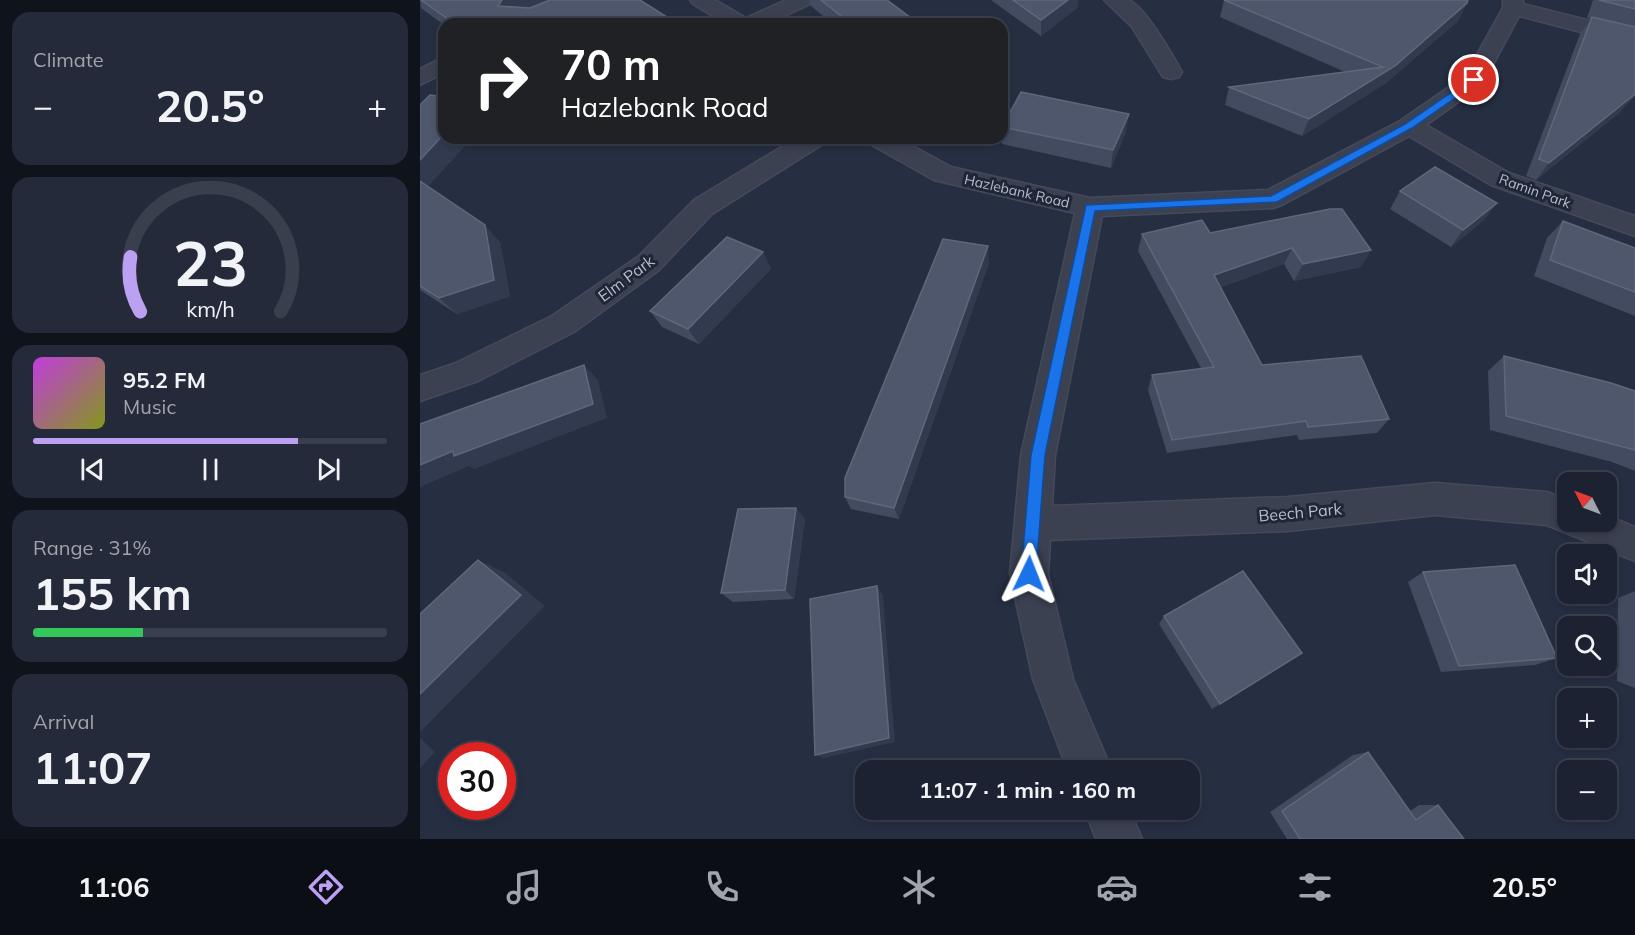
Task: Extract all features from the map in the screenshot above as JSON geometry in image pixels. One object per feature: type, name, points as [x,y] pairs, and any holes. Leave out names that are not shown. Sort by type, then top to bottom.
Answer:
[{"type":"street","points":[[700,0],[731,18]]},
{"type":"street","points":[[764,18],[803,0]]},
{"type":"street","points":[[1114,0],[1121,4],[1148,32],[1170,72]]},
{"type":"street","points":[[1513,4],[1635,39]]},
{"type":"street","name":"Hazlebank Road","points":[[890,144],[943,174],[1090,207],[1273,199],[1409,126],[1474,80],[1513,4]]},
{"type":"street","points":[[420,78],[438,68]]},
{"type":"street","name":"Ramin Park","points":[[1409,126],[1500,179],[1635,226]]},
{"type":"street","name":"Elm Park","points":[[420,388],[467,372],[563,324],[650,263],[703,207],[804,144]]},
{"type":"street","points":[[1086,760],[1053,679],[1029,574],[1038,455],[1090,207]]},
{"type":"street","name":"Beech Park","points":[[1031,524],[1288,514],[1435,499],[1547,509],[1557,513]]},
{"type":"street","points":[[1605,532],[1635,544]]},
{"type":"street","points":[[1111,820],[1119,839]]},
{"type":"building","points":[[421,0],[502,0],[498,6],[530,8],[550,0],[640,0],[668,18],[446,18]]},
{"type":"building","points":[[821,0],[887,0],[911,18],[844,18]]},
{"type":"building","points":[[1013,0],[1068,0],[1041,20]]},
{"type":"building","points":[[1224,0],[1468,0],[1395,66],[1309,119],[1229,87],[1383,67]]},
{"type":"building","points":[[1599,0],[1635,0],[1635,9]]},
{"type":"building","points":[[1592,17],[1635,27],[1635,94],[1549,163],[1539,159]]},
{"type":"building","points":[[1021,92],[1129,114],[1113,150],[1008,128],[1008,116]]},
{"type":"building","points":[[430,95],[438,96],[438,140],[420,160],[420,105]]},
{"type":"building","points":[[1435,167],[1497,203],[1463,230],[1400,191]]},
{"type":"building","points":[[420,181],[485,225],[494,280],[439,298],[420,286]]},
{"type":"building","points":[[1330,209],[1342,209],[1371,250],[1303,264],[1292,248],[1214,275],[1262,365],[1361,356],[1389,419],[1308,427],[1306,421],[1172,440],[1152,375],[1214,367],[1142,234],[1202,220],[1210,233]]},
{"type":"building","points":[[1563,221],[1635,248],[1635,292],[1550,260]]},
{"type":"building","points":[[727,237],[763,252],[688,329],[650,311]]},
{"type":"building","points":[[943,239],[988,246],[894,508],[845,497],[845,478]]},
{"type":"building","points":[[1504,356],[1635,391],[1635,450],[1506,416]]},
{"type":"building","points":[[584,365],[593,404],[454,456],[453,451],[420,465],[420,424]]},
{"type":"building","points":[[796,508],[785,590],[721,593],[738,509]]},
{"type":"building","points":[[478,560],[521,595],[420,694],[420,614]]},
{"type":"building","points":[[1515,565],[1557,658],[1459,666],[1423,572]]},
{"type":"building","points":[[1243,571],[1302,653],[1220,704],[1164,616]]},
{"type":"building","points":[[877,586],[889,738],[815,755],[810,599]]},
{"type":"building","points":[[1368,752],[1416,820],[1438,805],[1464,839],[1300,839],[1282,811]]},
{"type":"route","points":[[1029,574],[1038,455],[1090,207],[1273,199],[1409,126],[1474,80]]}]
